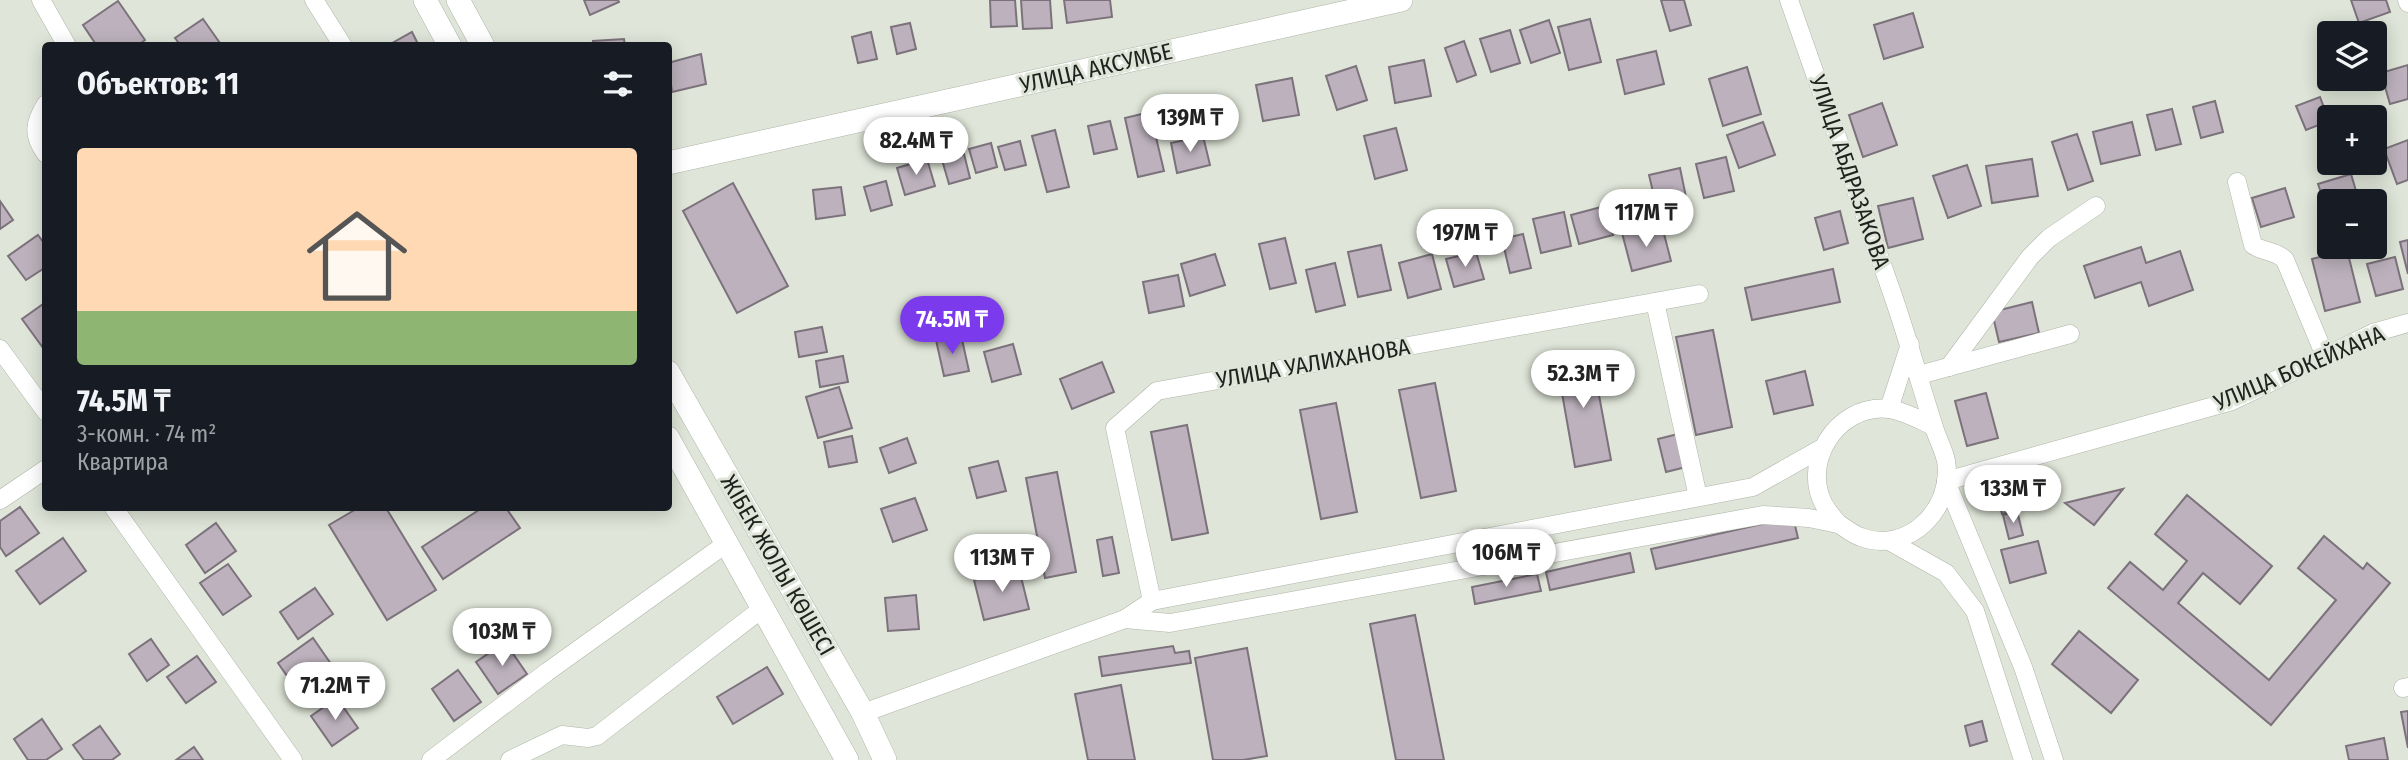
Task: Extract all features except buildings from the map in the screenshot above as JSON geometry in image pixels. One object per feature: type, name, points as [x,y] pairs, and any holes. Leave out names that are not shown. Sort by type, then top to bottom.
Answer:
[{"type":"main road","points":[[425,0],[448,42]]},
{"type":"main road","points":[[458,0],[481,42]]},
{"type":"main road","name":"УЛИЦА АКСУМБЕ","points":[[672,162],[1402,0]]},
{"type":"main road","name":"ЖІБЕК ЖОЛЫ КӨШЕСІ","points":[[672,379],[863,713],[885,760]]},
{"type":"main road","name":"ЖІБЕК ЖОЛЫ КӨШЕСІ","points":[[672,445],[847,760]]},
{"type":"street","points":[[41,0],[65,42]]},
{"type":"street","points":[[314,0],[340,42]]},
{"type":"street","name":"УЛИЦА АБДРАЗАКОВА","points":[[1789,0],[1910,344],[1933,426]]},
{"type":"street","points":[[42,110],[35,121],[42,147]]},
{"type":"street","points":[[2237,182],[2253,244],[2260,250],[2281,255],[2285,260],[2325,356]]},
{"type":"street","points":[[1949,367],[2030,257],[2049,238],[2096,206]]},
{"type":"street","name":"УЛИЦА УАЛИХАНОВА","points":[[1152,601],[1115,428],[1157,391],[1699,294]]},
{"type":"street","points":[[1655,302],[1699,498]]},
{"type":"street","name":"УЛИЦА БОКЕЙХАНА","points":[[1947,481],[2232,401],[2373,333],[2408,323]]},
{"type":"street","points":[[1919,375],[2070,334]]},
{"type":"street","points":[[1889,409],[1910,344]]},
{"type":"street","points":[[0,349],[42,407]]},
{"type":"street","points":[[1838,524],[1822,502],[1816,475],[1822,448],[1838,426],[1862,412],[1889,409],[1933,426],[1946,461],[1947,481],[1935,514],[1915,532],[1889,541]]},
{"type":"street","points":[[863,713],[1125,619],[1152,601],[1753,487],[1822,448]]},
{"type":"street","points":[[0,500],[42,472]]},
{"type":"street","points":[[1947,481],[2022,667],[2053,760]]},
{"type":"street","points":[[116,511],[293,760]]},
{"type":"street","points":[[1125,619],[1170,623],[1763,515],[1809,518],[1838,524],[1861,538],[1889,541],[1945,573],[1975,611],[2016,757]]},
{"type":"street","points":[[431,760],[547,672],[727,543]]},
{"type":"street","points":[[510,760],[562,735],[587,738],[597,736],[763,608]]}]
